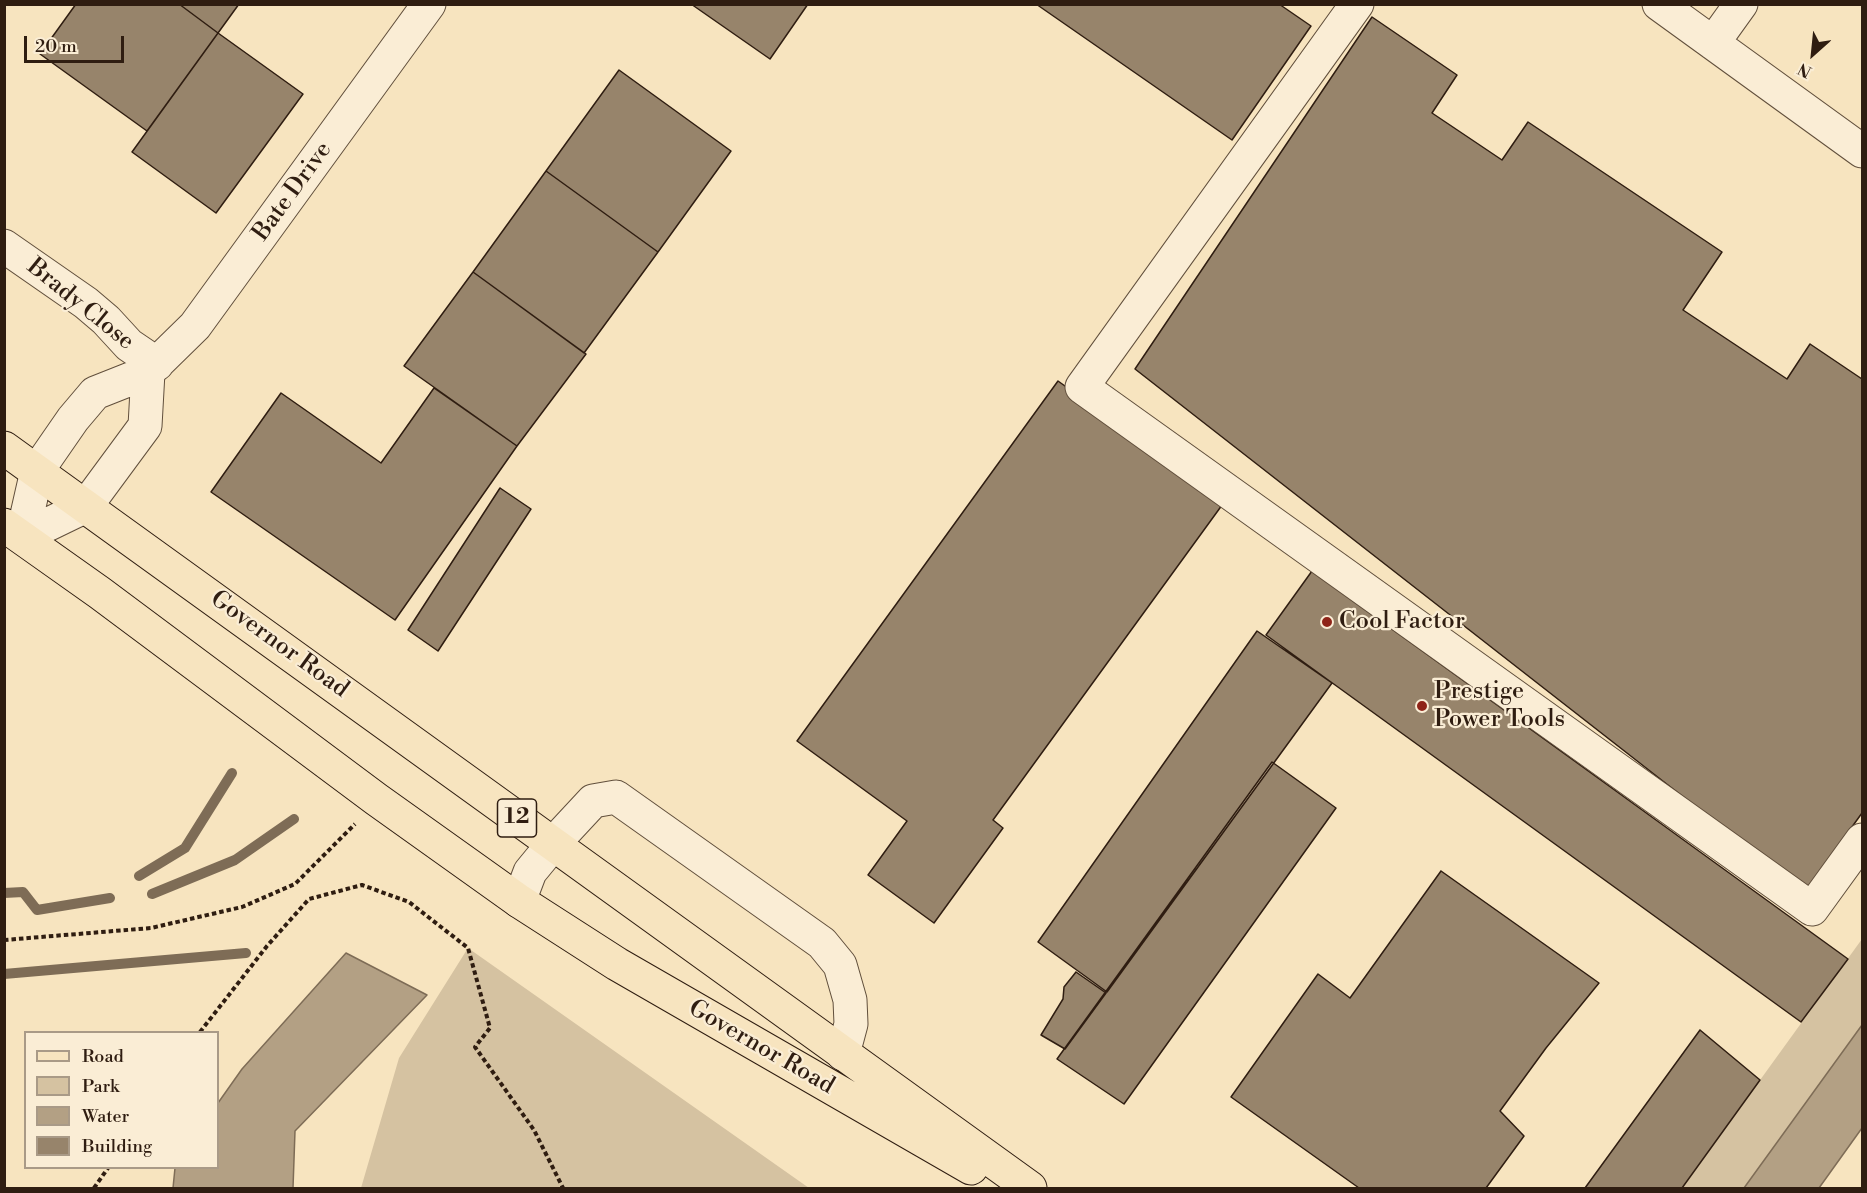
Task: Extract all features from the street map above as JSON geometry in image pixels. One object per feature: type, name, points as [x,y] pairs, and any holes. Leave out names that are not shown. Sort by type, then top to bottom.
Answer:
[{"type":"main road","name":"Governor Road","points":[[4,448],[1030,1188]]},
{"type":"main road","name":"Governor Road","points":[[13,531],[100,593],[375,799],[519,901],[617,964],[1007,1188]]},
{"type":"street","name":"Bate Drive","points":[[13,531],[37,471],[95,393],[152,368],[195,326],[429,4]]},
{"type":"street","points":[[1357,4],[1082,387],[1812,909],[1863,840]]},
{"type":"street","points":[[1659,4],[1863,151]]},
{"type":"street","points":[[1713,43],[1742,4]]},
{"type":"street","name":"Brady Close","points":[[4,246],[86,303],[106,320],[152,368]]},
{"type":"street","points":[[13,531],[86,506],[145,426],[152,368]]},
{"type":"street","name":"Governor Road","points":[[519,901],[530,872],[593,801],[616,798],[822,943],[840,964],[850,1000],[851,1024],[843,1054]]},
{"type":"path","points":[[4,940],[151,928],[242,907],[295,884],[343,838],[375,799]]},
{"type":"path","points":[[201,1031],[267,946],[309,899],[362,885],[409,902],[468,948],[490,1028],[475,1047],[534,1130],[563,1188]]},
{"type":"path","points":[[94,1188],[107,1169]]},
{"type":"green space","points":[[1862,939],[1862,1025],[1744,1188],[1682,1188]]},
{"type":"green space","points":[[468,948],[809,1188],[361,1188],[399,1058]]},
{"type":"water","points":[[346,953],[427,995],[295,1131],[293,1188],[173,1188],[175,1169],[219,1169],[219,1102],[242,1069]]},
{"type":"water","points":[[1862,1025],[1862,1128],[1819,1188],[1744,1188]]},
{"type":"building","points":[[76,4],[179,4],[218,33],[147,131],[40,54]]},
{"type":"building","points":[[179,4],[239,4],[218,33]]},
{"type":"building","points":[[691,4],[808,4],[770,59]]},
{"type":"building","points":[[1036,4],[1279,4],[1311,26],[1232,140]]},
{"type":"building","points":[[1372,17],[1457,75],[1432,113],[1502,160],[1528,122],[1722,252],[1683,310],[1787,379],[1810,344],[1862,379],[1862,813],[1805,892],[1135,369]]},
{"type":"building","points":[[218,33],[303,94],[216,213],[132,152]]},
{"type":"building","points":[[619,70],[731,151],[658,252],[546,171]]},
{"type":"building","points":[[546,171],[658,252],[584,353],[473,272]]},
{"type":"building","points":[[473,272],[586,354],[517,446],[404,366]]},
{"type":"building","points":[[1058,381],[1225,501],[993,820],[1003,828],[934,923],[868,875],[907,821],[797,741]]},
{"type":"building","points":[[434,388],[517,446],[395,620],[211,492],[281,393],[381,463]]},
{"type":"building","points":[[500,488],[531,509],[438,651],[408,630]]},
{"type":"building","points":[[1312,571],[1848,959],[1801,1022],[1266,635]]},
{"type":"building","points":[[1257,631],[1332,683],[1107,992],[1038,942]]},
{"type":"building","points":[[1272,762],[1336,808],[1124,1104],[1057,1059]]},
{"type":"building","points":[[1441,871],[1599,983],[1546,1048],[1500,1111],[1524,1136],[1486,1188],[1359,1188],[1231,1097],[1318,974],[1350,998]]},
{"type":"building","points":[[1076,972],[1106,993],[1065,1049],[1041,1035],[1063,999],[1064,987]]},
{"type":"building","points":[[1700,1030],[1760,1080],[1682,1188],[1585,1188]]},
{"type":"waterway","points":[[139,876],[185,848],[232,773]]},
{"type":"waterway","points":[[152,894],[235,860],[294,819]]},
{"type":"waterway","points":[[4,893],[23,892],[37,910],[110,898]]},
{"type":"waterway","points":[[4,974],[246,953]]},
{"type":"place","name":"Cool Factor","points":[[1327,622]]},
{"type":"place","name":"Prestige Power Tools","points":[[1422,706]]}]
